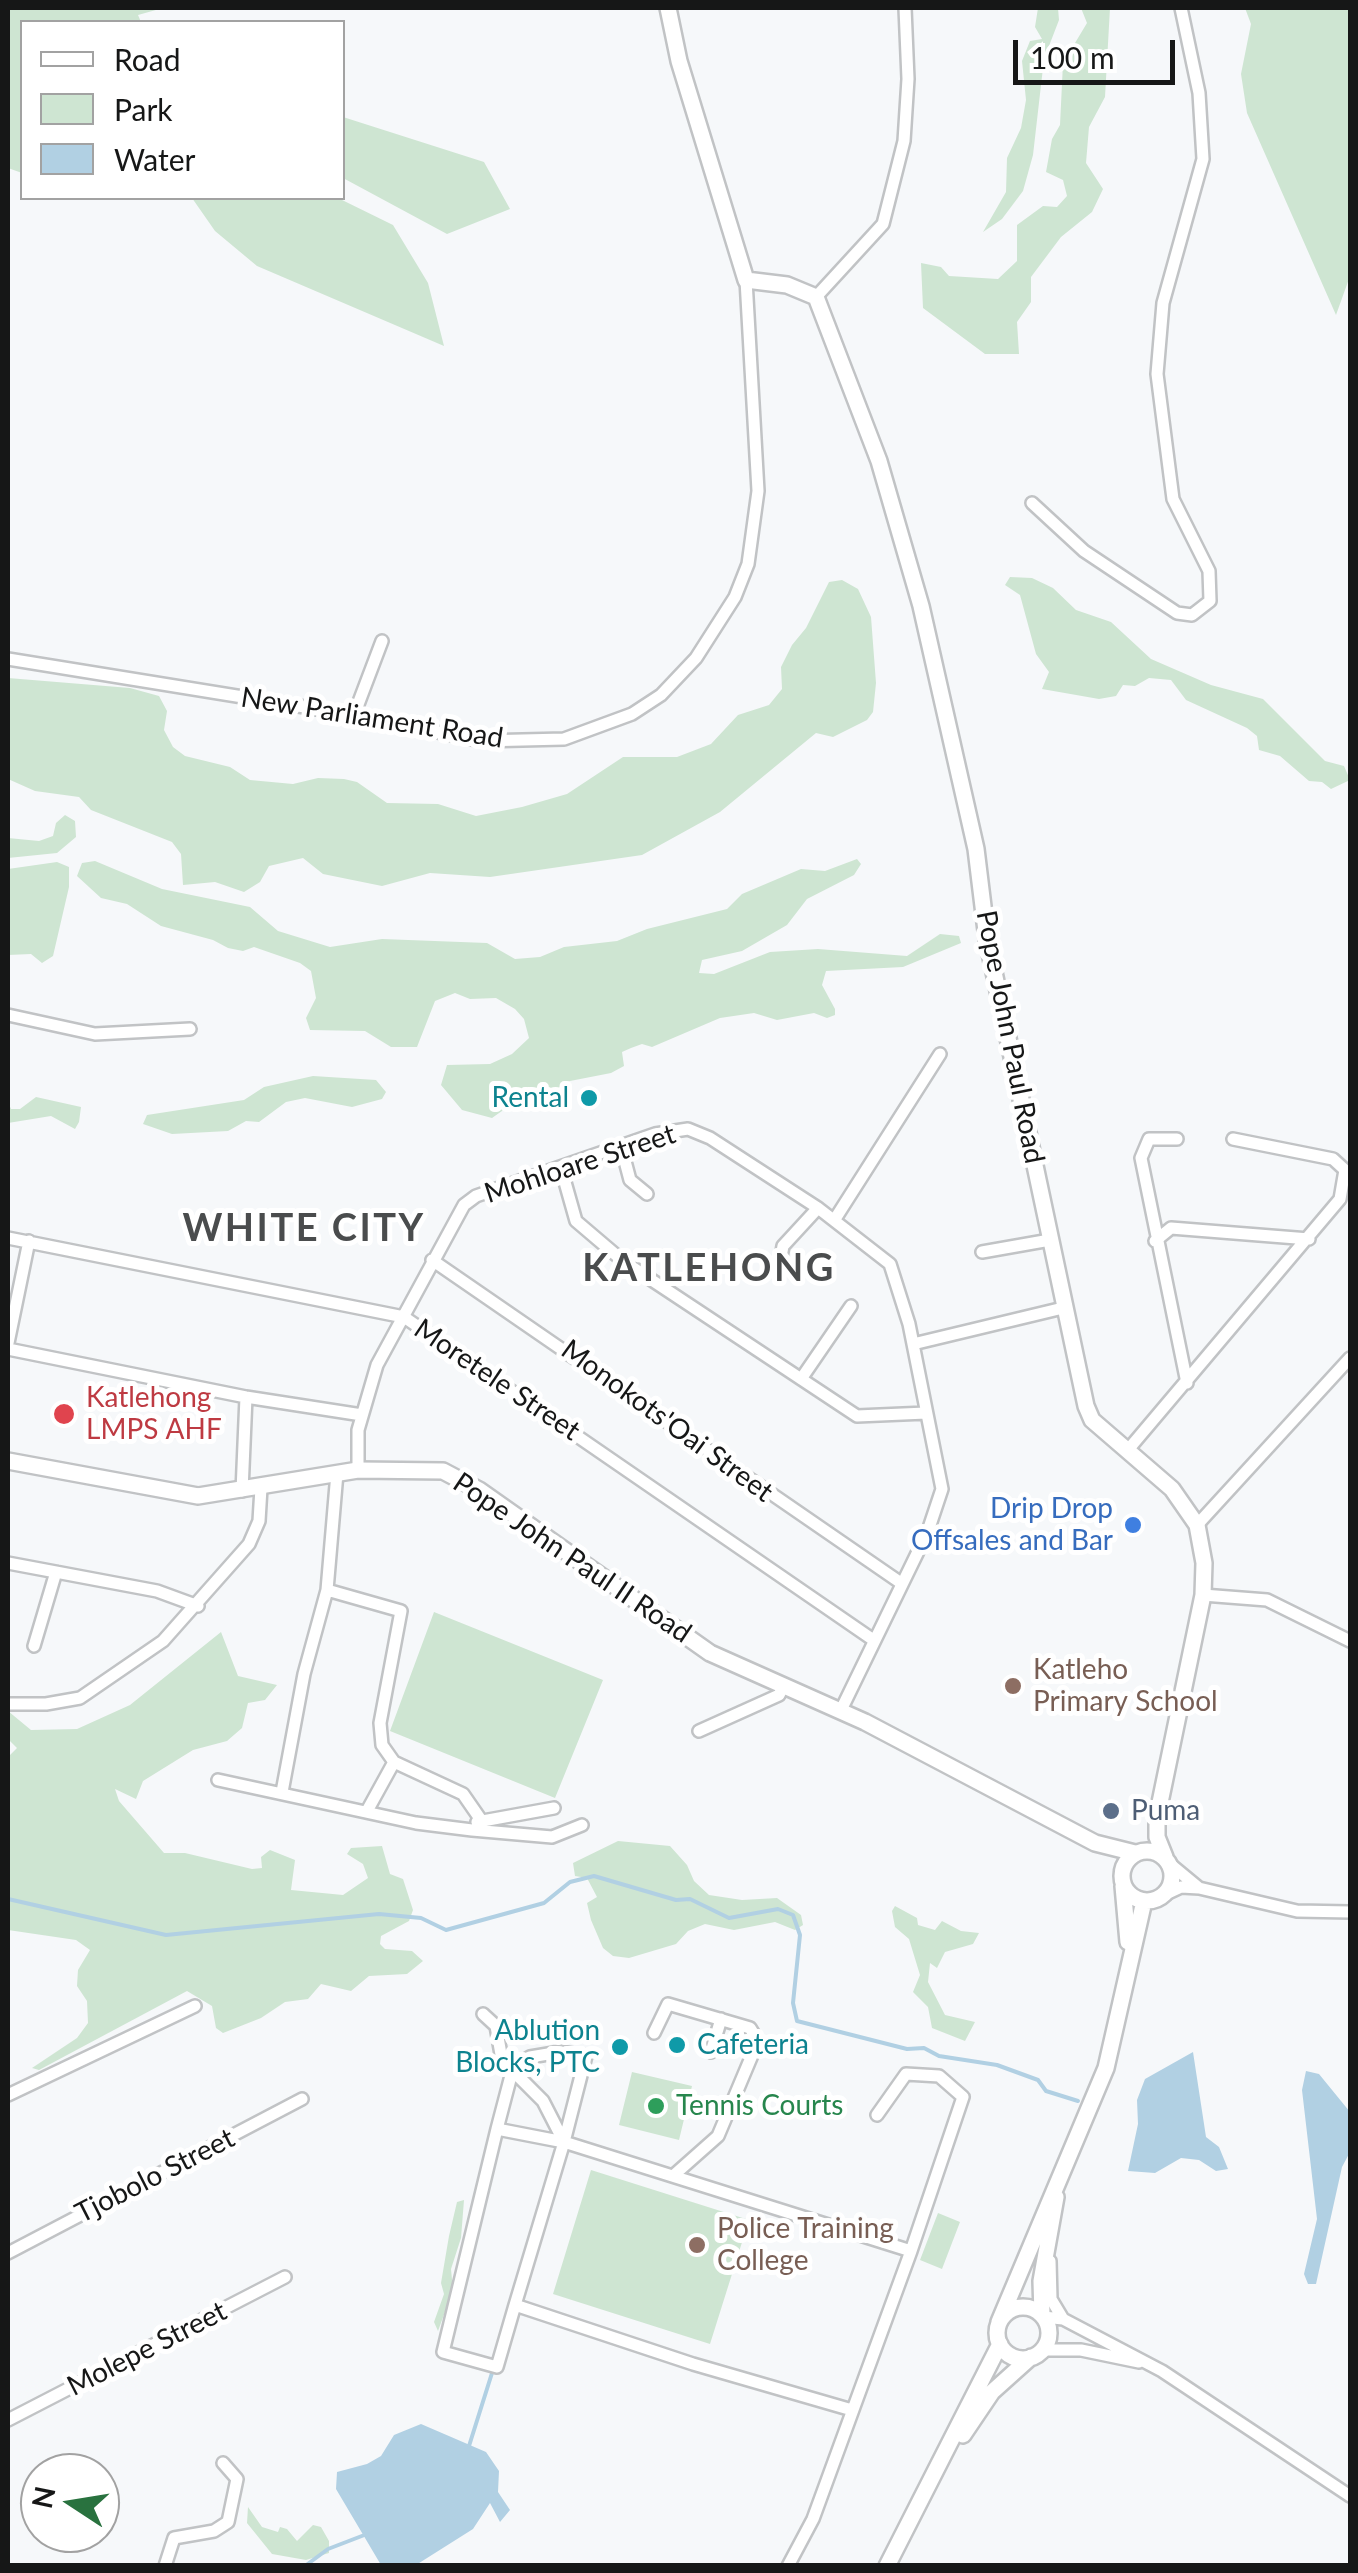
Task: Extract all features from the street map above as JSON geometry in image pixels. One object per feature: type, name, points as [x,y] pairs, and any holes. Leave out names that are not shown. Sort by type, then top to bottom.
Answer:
[{"type":"main road","name":"New Parliament Road","points":[[668,8],[679,61],[746,280]]},
{"type":"main road","points":[[746,280],[787,286],[816,297]]},
{"type":"main road","name":"Pope John Paul Road","points":[[816,297],[880,461],[921,606],[976,849],[987,939],[1064,1308],[1092,1420],[1172,1489],[1197,1525],[1204,1563],[1202,1594],[1157,1817],[1157,1836],[1167,1861]]},
{"type":"main road","name":"Pope John Paul II Road","points":[[8,1460],[198,1496],[358,1470],[430,1468],[458,1478],[710,1653],[841,1710],[1095,1843]]},
{"type":"main road","name":"Pope John Paul Road","points":[[1136,1853],[1157,1817]]},
{"type":"main road","points":[[1095,1843],[1136,1853],[1155,1851],[1167,1861],[1172,1879],[1166,1894],[1144,1901],[1130,1895],[1095,1843]]},
{"type":"main road","points":[[1129,1962],[1122,1880],[1125,1863],[1136,1853]]},
{"type":"main road","points":[[887,2566],[1000,2344],[1000,2322],[1106,2068],[1144,1901]]},
{"type":"main road","points":[[908,2522],[983,2404],[1037,2353],[1049,2333],[1040,2290],[1065,2160]]},
{"type":"main road","points":[[1000,2322],[1019,2307],[1043,2316]]},
{"type":"main road","points":[[1000,2344],[1010,2355],[1037,2353]]},
{"type":"street","points":[[816,297],[883,224],[904,141],[908,79],[905,8]]},
{"type":"street","points":[[1032,503],[1074,544],[1176,613],[1192,616],[1210,602],[1208,571],[1173,499],[1158,390],[1163,303],[1203,159],[1199,94],[1181,8]]},
{"type":"street","name":"New Parliament Road","points":[[8,659],[482,741],[564,740],[632,714],[676,682],[736,597],[752,542],[758,491],[746,280]]},
{"type":"street","points":[[354,716],[382,640]]},
{"type":"street","points":[[8,1015],[95,1034],[190,1028]]},
{"type":"street","points":[[834,1219],[940,1054]]},
{"type":"street","name":"Mohloare Street","points":[[358,1470],[362,1414],[377,1365],[464,1205],[476,1196],[621,1146],[688,1129],[818,1208],[890,1264],[913,1344],[942,1489],[928,1531],[872,1639],[841,1710]]},
{"type":"street","points":[[1176,1139],[1148,1139],[1142,1150],[1155,1240],[1188,1383]]},
{"type":"street","points":[[1127,1451],[1340,1200],[1345,1170],[1341,1163],[1233,1139]]},
{"type":"street","points":[[621,1146],[630,1180],[646,1194]]},
{"type":"street","points":[[560,1168],[576,1221],[622,1262],[857,1416],[926,1413]]},
{"type":"street","points":[[781,1257],[783,1246],[818,1208]]},
{"type":"street","points":[[1155,1240],[1171,1228],[1309,1239]]},
{"type":"street","name":"Moretele Street","points":[[8,1238],[404,1317],[872,1639]]},
{"type":"street","points":[[982,1252],[1050,1240]]},
{"type":"street","points":[[29,1241],[8,1346],[246,1397],[362,1414]]},
{"type":"street","name":"Monokots'Oai Street","points":[[432,1260],[901,1583]]},
{"type":"street","points":[[802,1379],[850,1306]]},
{"type":"street","points":[[913,1344],[1064,1308]]},
{"type":"street","points":[[1197,1525],[1350,1358]]},
{"type":"street","points":[[242,1491],[246,1397]]},
{"type":"street","points":[[282,1792],[304,1674],[327,1590],[337,1474]]},
{"type":"street","points":[[8,1704],[46,1704],[80,1698],[164,1641],[239,1559],[256,1531],[260,1488]]},
{"type":"street","points":[[8,1563],[157,1591],[198,1606]]},
{"type":"street","points":[[34,1646],[56,1572]]},
{"type":"street","points":[[327,1590],[401,1612],[380,1723],[382,1744],[394,1762],[463,1794],[476,1824]]},
{"type":"street","points":[[1202,1594],[1267,1600],[1350,1642]]},
{"type":"street","points":[[699,1731],[779,1695],[784,1686]]},
{"type":"street","points":[[367,1811],[394,1762]]},
{"type":"street","points":[[218,1780],[367,1811],[552,1837],[582,1826]]},
{"type":"street","points":[[476,1824],[554,1808]]},
{"type":"street","points":[[1167,1861],[1199,1888]]},
{"type":"street","points":[[1166,1894],[1181,1887],[1199,1888],[1297,1912],[1350,1912]]},
{"type":"street","points":[[654,2033],[668,2004],[750,2028],[758,2041],[718,2136],[674,2175]]},
{"type":"street","points":[[8,2095],[195,2006]]},
{"type":"street","points":[[483,2014],[496,2026],[502,2060],[544,2101],[564,2142]]},
{"type":"street","points":[[711,2052],[721,2019]]},
{"type":"street","points":[[560,2052],[586,2056],[497,2367],[443,2352],[513,2068],[530,2056],[560,2052]]},
{"type":"street","points":[[788,2566],[814,2519],[963,2097],[939,2076],[906,2074],[877,2115]]},
{"type":"street","name":"Tjobolo Street","points":[[8,2253],[302,2099]]},
{"type":"street","points":[[497,2128],[564,2142],[911,2251]]},
{"type":"street","points":[[1047,2247],[1051,2299],[1063,2319]]},
{"type":"street","name":"Molepe Street","points":[[8,2420],[285,2278]]},
{"type":"street","points":[[515,2305],[693,2364],[852,2410]]},
{"type":"street","points":[[1043,2316],[1063,2319],[1162,2371],[1350,2496]]},
{"type":"street","points":[[1037,2353],[1081,2350],[1162,2371]]},
{"type":"street","points":[[165,2566],[174,2538],[214,2531],[228,2522],[237,2480],[223,2463]]},
{"type":"green space","points":[[8,8],[163,8],[138,15],[140,20],[20,20],[20,172],[8,168]]},
{"type":"green space","points":[[1038,8],[1058,8],[1059,20],[1044,59],[1033,155],[1023,191],[1002,219],[983,232],[1006,192],[1007,158],[1021,128],[1026,100],[1022,61],[1030,41],[1042,39],[1035,27]]},
{"type":"green space","points":[[1081,8],[1110,8],[1105,97],[1089,127],[1086,163],[1103,189],[1092,212],[1061,237],[1031,277],[1031,302],[1017,322],[1019,354],[985,354],[923,308],[921,263],[941,267],[949,276],[998,279],[1017,261],[1017,225],[1043,206],[1057,207],[1067,196],[1063,180],[1046,172],[1052,139],[1060,125],[1063,63],[1087,23]]},
{"type":"green space","points":[[1245,8],[1348,8],[1350,276],[1336,315],[1247,113],[1241,74],[1251,24]]},
{"type":"green space","points":[[345,118],[484,162],[510,209],[447,234],[345,179]]},
{"type":"green space","points":[[193,200],[342,200],[393,225],[428,283],[444,346],[257,266],[215,231]]},
{"type":"green space","points":[[1010,577],[1032,578],[1053,588],[1076,610],[1111,622],[1151,659],[1211,685],[1263,699],[1325,761],[1344,766],[1350,780],[1331,789],[1322,782],[1309,781],[1280,756],[1259,750],[1257,736],[1247,728],[1186,700],[1171,680],[1149,678],[1135,686],[1123,685],[1116,696],[1099,699],[1042,689],[1049,672],[1036,654],[1020,595],[1005,585]]},
{"type":"green space","points":[[842,580],[858,589],[871,617],[876,683],[873,712],[867,720],[833,737],[816,733],[720,812],[642,855],[490,877],[430,873],[382,886],[323,874],[303,858],[269,866],[260,882],[244,892],[215,882],[183,885],[181,854],[172,842],[91,810],[79,797],[35,791],[8,779],[8,678],[130,688],[159,696],[167,711],[164,730],[173,747],[185,756],[230,767],[250,780],[293,784],[318,778],[344,779],[357,782],[387,803],[438,804],[476,816],[522,807],[567,794],[623,757],[677,757],[711,744],[738,715],[769,705],[782,689],[781,667],[792,645],[806,628],[829,582]]},
{"type":"green space","points":[[65,815],[75,821],[76,837],[57,853],[8,858],[8,838],[39,841],[53,836],[56,823]]},
{"type":"green space","points":[[857,859],[861,864],[854,875],[807,899],[787,925],[742,951],[702,960],[699,973],[714,974],[770,952],[818,949],[907,956],[940,934],[959,936],[961,943],[903,967],[826,971],[822,985],[835,1009],[835,1015],[827,1018],[814,1013],[777,1020],[754,1013],[720,1018],[652,1047],[642,1044],[631,1048],[622,1052],[624,1066],[611,1073],[570,1081],[544,1097],[519,1099],[492,1118],[462,1110],[441,1085],[447,1065],[490,1064],[512,1054],[529,1038],[524,1019],[515,1009],[496,998],[470,999],[455,993],[435,1001],[417,1047],[391,1047],[365,1031],[310,1030],[306,1018],[316,998],[311,971],[300,963],[254,947],[243,951],[228,948],[161,926],[127,904],[101,898],[77,876],[82,863],[95,861],[162,889],[250,907],[278,931],[330,947],[382,939],[487,943],[515,959],[540,957],[564,947],[617,941],[647,929],[727,909],[742,894],[801,869],[825,871]]},
{"type":"green space","points":[[57,862],[69,867],[69,887],[53,956],[42,963],[31,954],[8,955],[8,869]]},
{"type":"green space","points":[[313,1076],[376,1080],[386,1092],[382,1099],[352,1107],[305,1098],[286,1102],[259,1122],[246,1121],[228,1131],[172,1134],[143,1124],[147,1115],[244,1100],[264,1087]]},
{"type":"green space","points":[[36,1097],[81,1107],[75,1129],[51,1116],[8,1123],[8,1102],[11,1109],[20,1109]]},
{"type":"green space","points":[[434,1612],[603,1680],[555,1798],[390,1731]]},
{"type":"green space","points":[[221,1632],[238,1676],[277,1685],[265,1700],[248,1703],[242,1728],[227,1741],[193,1750],[143,1781],[136,1799],[115,1789],[119,1801],[164,1853],[185,1853],[252,1869],[262,1868],[261,1857],[270,1850],[295,1860],[291,1890],[343,1895],[368,1878],[363,1864],[347,1854],[351,1848],[382,1846],[390,1874],[403,1879],[413,1910],[409,1921],[381,1936],[380,1944],[385,1949],[412,1951],[423,1961],[407,1974],[369,1976],[351,1991],[321,1984],[308,1999],[285,2002],[261,2018],[223,2033],[216,2028],[212,2006],[187,1991],[39,2070],[32,2068],[77,2038],[88,2023],[87,2001],[77,1986],[78,1970],[90,1950],[76,1940],[8,1930],[8,1757],[17,1748],[8,1739],[8,1711],[31,1730],[77,1729],[130,1705]]},
{"type":"green space","points":[[618,1841],[670,1846],[687,1865],[694,1881],[709,1895],[742,1900],[777,1898],[801,1915],[803,1925],[795,1930],[775,1922],[734,1930],[705,1924],[688,1931],[676,1944],[629,1958],[613,1956],[603,1948],[591,1920],[587,1903],[597,1897],[587,1878],[575,1876],[573,1863]]},
{"type":"green space","points":[[895,1906],[917,1918],[918,1925],[935,1930],[942,1921],[961,1931],[979,1933],[973,1944],[945,1952],[937,1968],[930,1963],[928,1982],[945,2015],[975,2022],[965,2041],[932,2028],[928,2007],[913,1992],[920,1975],[909,1939],[895,1927]]},
{"type":"green space","name":"Tennis Courts","points":[[632,2072],[692,2086],[679,2140],[619,2125]]},
{"type":"green space","points":[[591,2170],[749,2220],[710,2344],[553,2294]]},
{"type":"green space","points":[[464,2200],[461,2238],[451,2269],[453,2290],[438,2331],[434,2322],[444,2294],[441,2283],[449,2236],[457,2202]]},
{"type":"green space","points":[[938,2213],[960,2222],[942,2269],[920,2260]]},
{"type":"green space","points":[[248,2507],[262,2527],[278,2532],[280,2527],[287,2529],[297,2541],[313,2525],[321,2527],[329,2541],[329,2553],[306,2560],[272,2554],[247,2523]]},
{"type":"water","points":[[1193,2052],[1206,2137],[1219,2147],[1228,2169],[1216,2171],[1199,2160],[1181,2158],[1155,2173],[1128,2171],[1138,2124],[1137,2100],[1145,2079]]},
{"type":"water","points":[[1306,2071],[1319,2074],[1350,2112],[1350,2152],[1342,2167],[1316,2284],[1308,2284],[1304,2274],[1317,2219],[1302,2090]]},
{"type":"water","points":[[421,2424],[486,2452],[499,2471],[498,2492],[510,2510],[500,2522],[490,2503],[473,2529],[416,2565],[381,2565],[336,2489],[337,2472],[381,2456],[394,2435]]},
{"type":"waterway","points":[[8,1899],[166,1935],[379,1914],[421,1918],[446,1930],[544,1903],[570,1882],[594,1876],[676,1900],[690,1899],[729,1918],[778,1909],[793,1915],[800,1935],[793,2003],[797,2021],[907,2049],[924,2048],[939,2056],[997,2065],[1038,2080],[1046,2091],[1078,2101]]},
{"type":"waterway","points":[[469,2446],[492,2373]]},
{"type":"waterway","points":[[305,2566],[328,2549],[367,2534]]},
{"type":"place","name":"Rental","points":[[589,1098]]},
{"type":"place","name":"Katlehong LMPS AHF","points":[[64,1414]]},
{"type":"place","name":"Drip Drop Offsales and Bar","points":[[1133,1525]]},
{"type":"place","name":"Katleho Primary School","points":[[1013,1686]]},
{"type":"place","name":"Puma","points":[[1111,1811]]},
{"type":"place","name":"Cafeteria","points":[[677,2045]]},
{"type":"place","name":"Ablution Blocks, PTC","points":[[620,2047]]},
{"type":"place","name":"Tennis Courts","points":[[656,2106]]},
{"type":"place","name":"Police Training College","points":[[697,2245]]},
{"type":"district","name":"WHITE CITY","points":[[304,1229]]},
{"type":"district","name":"KATLEHONG","points":[[709,1269]]}]
